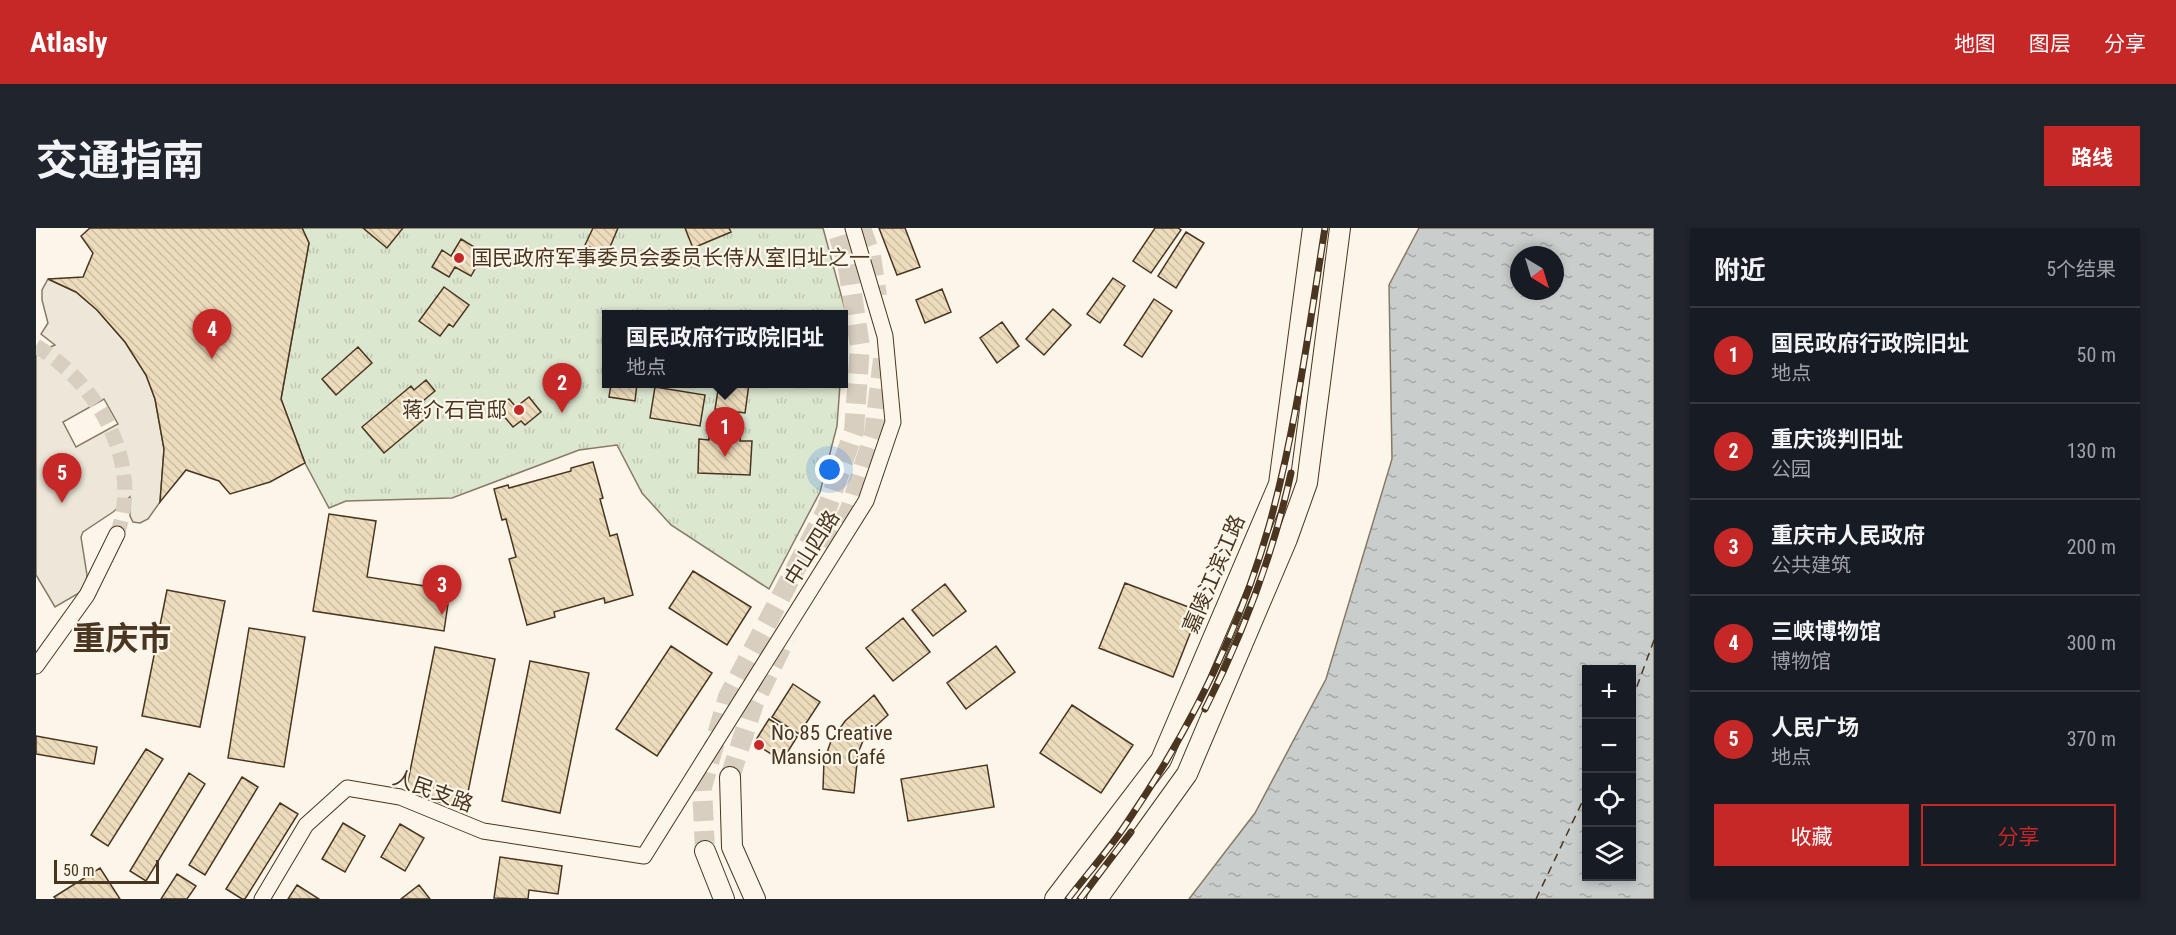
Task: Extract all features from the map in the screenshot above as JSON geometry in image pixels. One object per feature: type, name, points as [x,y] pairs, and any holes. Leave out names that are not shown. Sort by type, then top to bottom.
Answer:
[{"type":"main road","name":"嘉陵江滨江路","points":[[1055,899],[1161,760],[1279,484],[1313,228]]},
{"type":"main road","points":[[1097,899],[1187,774],[1287,539],[1306,483],[1340,228]]},
{"type":"main road","points":[[730,777],[732,847],[755,899]]},
{"type":"main road","points":[[705,850],[724,899]]},
{"type":"street","name":"中山四路","points":[[644,856],[866,501],[893,422],[885,336],[853,228]]},
{"type":"street","points":[[36,666],[87,595],[117,534]]},
{"type":"street","name":"人民支路","points":[[262,899],[306,825],[347,788],[400,797],[483,831],[644,856]]},
{"type":"green space","points":[[302,228],[823,228],[845,310],[602,310],[602,388],[840,388],[837,426],[820,492],[769,589],[671,525],[642,493],[617,445],[579,450],[452,498],[346,501],[329,508],[305,463],[281,399],[309,243]]},
{"type":"shaded area","points":[[48,279],[76,292],[97,310],[125,342],[146,375],[155,399],[164,449],[160,502],[148,519],[140,523],[133,522],[130,516],[130,497],[113,512],[83,532],[81,537],[87,575],[86,584],[79,593],[55,607],[36,575],[36,353],[55,345],[41,334],[48,323],[42,290]],"holes":[[[104,399],[118,424],[76,447],[63,422]]]},
{"type":"water","points":[[1419,228],[1654,228],[1654,899],[1189,899],[1255,813],[1326,679],[1392,459],[1389,285]]},
{"type":"building","points":[[90,228],[302,228],[309,243],[281,399],[305,463],[270,482],[230,494],[219,481],[186,470],[160,502],[164,449],[155,399],[146,375],[125,342],[97,310],[76,292],[48,279],[83,277],[93,253],[81,236]]},
{"type":"building","points":[[363,228],[403,228],[387,248]]},
{"type":"building","points":[[593,228],[618,228],[607,254],[585,245]]},
{"type":"building","points":[[685,228],[729,228],[731,232],[693,248]]},
{"type":"building","points":[[879,228],[905,228],[920,267],[897,275]]},
{"type":"building","points":[[1155,228],[1181,230],[1151,273],[1133,261]]},
{"type":"building","points":[[1186,232],[1204,243],[1176,288],[1158,276]]},
{"type":"building","name":"国民政府军事委员会委员长侍从室旧址之一","points":[[461,239],[484,253],[471,276],[455,267],[449,277],[432,267],[442,250],[451,256]]},
{"type":"building","points":[[1113,278],[1125,286],[1100,323],[1087,314]]},
{"type":"building","points":[[444,287],[469,305],[453,327],[449,324],[440,336],[419,321]]},
{"type":"building","points":[[942,289],[951,312],[925,323],[916,300]]},
{"type":"building","points":[[1154,299],[1172,311],[1142,357],[1124,345]]},
{"type":"building","points":[[1053,309],[1071,325],[1044,355],[1026,339]]},
{"type":"building","points":[[1002,322],[1019,346],[997,363],[980,338]]},
{"type":"building","points":[[358,347],[372,363],[336,395],[322,379]]},
{"type":"building","points":[[426,380],[435,391],[418,405],[428,416],[384,453],[362,427],[411,386],[414,390]]},
{"type":"building","points":[[610,388],[637,388],[635,401],[609,397]]},
{"type":"building","points":[[655,388],[705,395],[700,426],[650,418]]},
{"type":"building","points":[[718,388],[748,388],[745,413],[715,409]]},
{"type":"building","name":"蒋介石官邸","points":[[529,397],[541,412],[525,425],[521,421],[513,427],[497,408],[509,399],[516,407]]},
{"type":"building","points":[[709,430],[741,431],[740,441],[752,441],[750,475],[698,473],[699,439],[709,440]]},
{"type":"building","points":[[593,462],[610,536],[617,534],[633,595],[605,603],[604,598],[554,612],[555,617],[527,625],[509,559],[516,557],[506,519],[502,520],[494,489],[508,485],[509,488],[571,471],[571,468]]},
{"type":"building","points":[[329,514],[376,521],[367,577],[450,590],[444,631],[313,611]]},
{"type":"building","points":[[693,571],[751,607],[727,645],[669,608]]},
{"type":"building","points":[[1125,583],[1199,611],[1173,677],[1099,648]]},
{"type":"building","points":[[945,584],[966,611],[933,636],[912,610]]},
{"type":"building","points":[[167,590],[225,601],[200,727],[142,716]]},
{"type":"building","points":[[903,618],[930,652],[893,681],[866,648]]},
{"type":"building","points":[[249,628],[305,637],[284,767],[228,758]]},
{"type":"building","points":[[671,646],[712,673],[657,756],[616,729]]},
{"type":"building","points":[[996,646],[1015,672],[966,709],[947,683]]},
{"type":"building","points":[[435,647],[495,659],[465,807],[405,796]]},
{"type":"building","points":[[530,661],[589,673],[560,813],[502,801]]},
{"type":"building","points":[[793,684],[820,702],[799,734],[772,717]]},
{"type":"building","points":[[874,695],[888,715],[865,736],[858,753],[854,793],[823,789],[824,761],[831,741],[845,721]]},
{"type":"building","points":[[1072,705],[1133,745],[1101,793],[1040,753]]},
{"type":"building","points":[[769,719],[797,737],[782,761],[754,743]]},
{"type":"building","points":[[36,736],[97,747],[94,764],[36,754]]},
{"type":"building","points":[[146,749],[163,759],[108,846],[91,835]]},
{"type":"building","points":[[987,765],[994,807],[908,821],[901,779]]},
{"type":"building","points":[[189,773],[205,784],[146,881],[130,871]]},
{"type":"building","points":[[242,777],[258,787],[205,875],[189,865]]},
{"type":"building","points":[[280,803],[298,814],[245,899],[242,899],[226,889]]},
{"type":"building","points":[[343,823],[365,836],[345,872],[322,859]]},
{"type":"building","points":[[400,824],[424,838],[405,871],[381,857]]},
{"type":"building","points":[[500,857],[562,866],[558,894],[529,890],[528,899],[494,898]]},
{"type":"building","points":[[100,868],[120,899],[56,899],[54,897]]},
{"type":"building","points":[[177,874],[196,886],[187,899],[161,899]]},
{"type":"building","points":[[297,885],[319,899],[288,899]]},
{"type":"building","points":[[419,885],[430,899],[401,899]]},
{"type":"ferry route","points":[[1636,689],[1654,640]]},
{"type":"ferry route","points":[[1536,899],[1582,802]]},
{"type":"tunnel","points":[[705,851],[702,787],[728,697],[826,511],[854,431],[860,346],[847,262],[836,228]]},
{"type":"tunnel","points":[[861,228],[871,256],[877,296]]},
{"type":"tunnel","points":[[36,346],[78,381],[96,403],[110,427],[119,453],[124,479],[124,507],[117,534]]},
{"type":"tunnel","points":[[830,550],[850,509],[874,434],[884,351]]},
{"type":"tunnel","points":[[730,777],[754,703],[786,638]]},
{"type":"railway","points":[[1068,899],[1119,834],[1170,754],[1210,681],[1243,604],[1269,526],[1287,453],[1325,228]]},
{"type":"railway","points":[[1205,709],[1256,594],[1284,504],[1291,473]]},
{"type":"railway","points":[[1080,899],[1131,832]]},
{"type":"place","name":"国民政府军事委员会委员长侍从室旧址之一","points":[[459,258]]},
{"type":"place","name":"三峡博物馆","points":[[212,359]]},
{"type":"place","name":"蒋介石官邸","points":[[519,410]]},
{"type":"place","name":"重庆谈判旧址","points":[[562,413]]},
{"type":"place","name":"国民政府行政院旧址","points":[[725,457]]},
{"type":"place","name":"人民广场","points":[[62,503]]},
{"type":"place","name":"重庆市人民政府","points":[[442,615]]},
{"type":"place","name":"No 85 Creative Mansion Café","points":[[759,745]]},
{"type":"district","name":"重庆市","points":[[122,638]]}]
